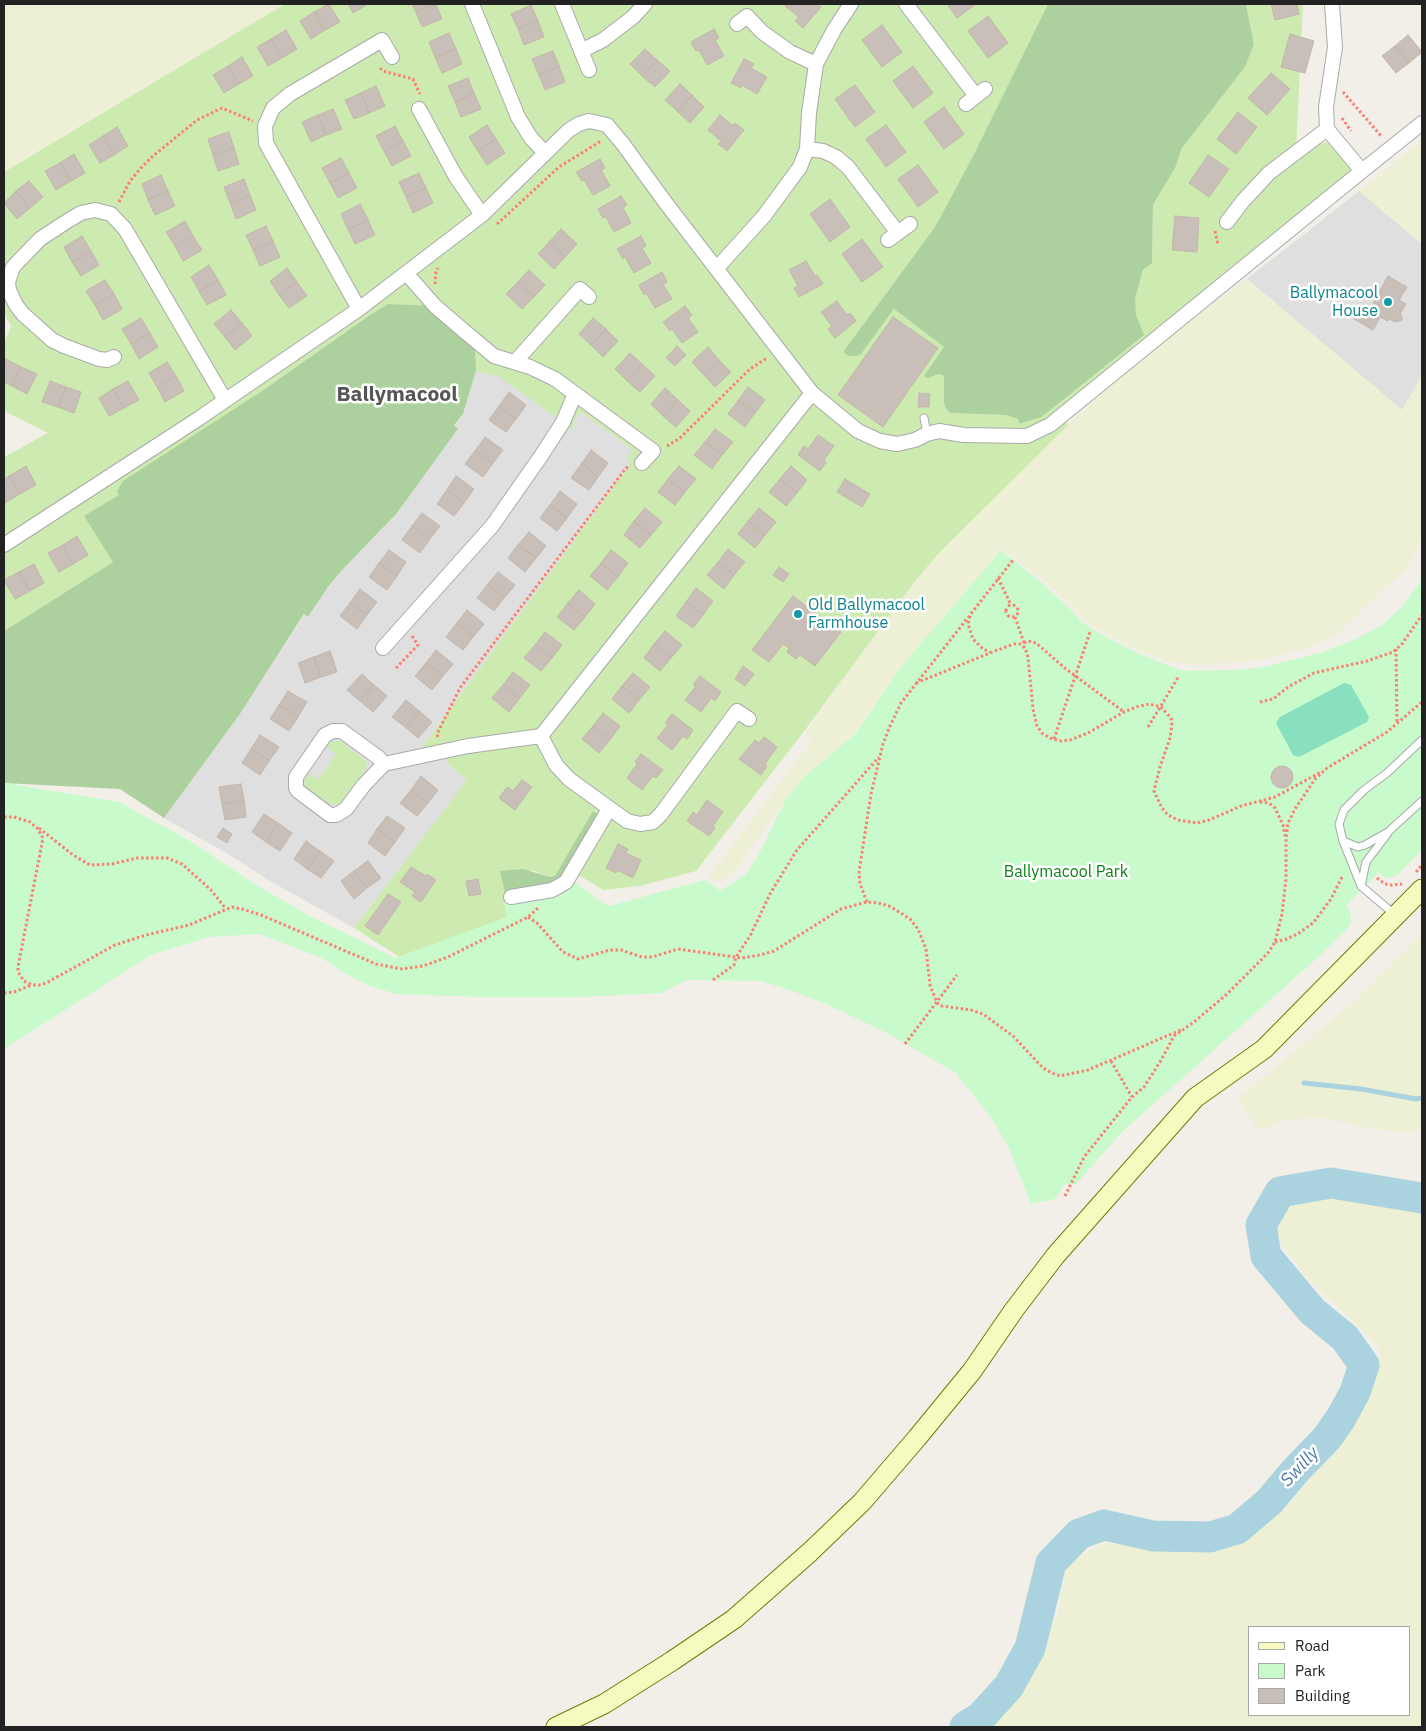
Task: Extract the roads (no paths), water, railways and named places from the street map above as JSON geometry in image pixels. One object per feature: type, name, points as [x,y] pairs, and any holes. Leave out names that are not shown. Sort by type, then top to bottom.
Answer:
[{"type":"main road","points":[[556,1727],[604,1704],[672,1661],[734,1618],[817,1546],[862,1502],[918,1438],[972,1371],[1014,1310],[1056,1255],[1195,1098],[1264,1049],[1396,916],[1415,881]]},
{"type":"street","points":[[472,4],[518,117],[531,138],[546,153]]},
{"type":"street","points":[[562,4],[589,70]]},
{"type":"street","points":[[581,51],[603,40],[633,17],[645,4]]},
{"type":"street","points":[[717,268],[764,216],[800,167],[807,149],[809,113],[816,64],[834,30],[851,4]]},
{"type":"street","points":[[906,4],[976,96]]},
{"type":"street","points":[[1332,4],[1335,47],[1326,107],[1327,129],[1362,171]]},
{"type":"street","points":[[745,17],[790,52],[816,64]]},
{"type":"street","points":[[359,309],[266,143],[265,126],[273,108],[290,94],[382,40],[392,57]]},
{"type":"street","points":[[420,103],[456,176],[482,215]]},
{"type":"street","points":[[4,545],[198,419],[359,309],[482,215],[569,130],[579,124],[590,121],[607,125],[616,135],[665,202],[812,393],[858,431],[880,441],[897,444],[915,440],[938,431],[964,435],[1027,436],[1050,425],[1422,123]]},
{"type":"street","points":[[1221,226],[1269,173],[1327,129]]},
{"type":"street","points":[[807,149],[823,151],[836,157],[848,167],[893,236],[910,224]]},
{"type":"street","points":[[114,357],[107,360],[99,359],[52,340],[23,314],[16,305],[9,290],[8,282],[13,267],[40,239],[82,213],[95,210],[111,214],[124,229],[225,400]]},
{"type":"street","points":[[406,273],[435,306],[494,356],[530,367],[555,379],[652,451],[642,463]]},
{"type":"street","points":[[515,362],[580,289],[589,297]]},
{"type":"street","points":[[384,764],[379,758],[342,731],[333,731],[325,735],[296,777],[296,788],[298,792],[330,815],[336,815],[346,809],[363,786],[384,764],[468,746],[541,736],[812,393]]},
{"type":"street","points":[[383,648],[492,526],[563,422],[575,394]]},
{"type":"street","points":[[541,736],[556,765],[569,778],[627,821],[640,824],[654,822],[737,711],[749,719]]},
{"type":"street","points":[[511,897],[552,890],[566,882],[609,809]]},
{"type":"lane","points":[[924,418],[927,434]]},
{"type":"lane","points":[[1396,916],[1361,886],[1350,861],[1339,824],[1344,810],[1364,790],[1387,773],[1422,740]]},
{"type":"lane","points":[[1343,841],[1358,847],[1365,845],[1388,832],[1422,801]]},
{"type":"lane","points":[[1361,886],[1366,862],[1388,832]]},
{"type":"waterway","points":[[1304,1083],[1361,1089],[1416,1099],[1422,1098]]},
{"type":"waterway","name":"Swilly","points":[[965,1727],[981,1717],[1009,1686],[1030,1648],[1051,1563],[1079,1534],[1104,1525],[1153,1536],[1210,1537],[1237,1529],[1269,1502],[1327,1438],[1341,1418],[1355,1392],[1364,1365],[1345,1338],[1312,1311],[1266,1256],[1261,1225],[1280,1192],[1331,1183],[1422,1198]]},
{"type":"place","name":"Ballymacool House","points":[[1388,302]]},
{"type":"place","name":"Old Ballymacool Farmhouse","points":[[798,614]]},
{"type":"district","name":"Ballymacool","points":[[397,395]]},
{"type":"park label","name":"Ballymacool Park","points":[[1066,872]]}]
